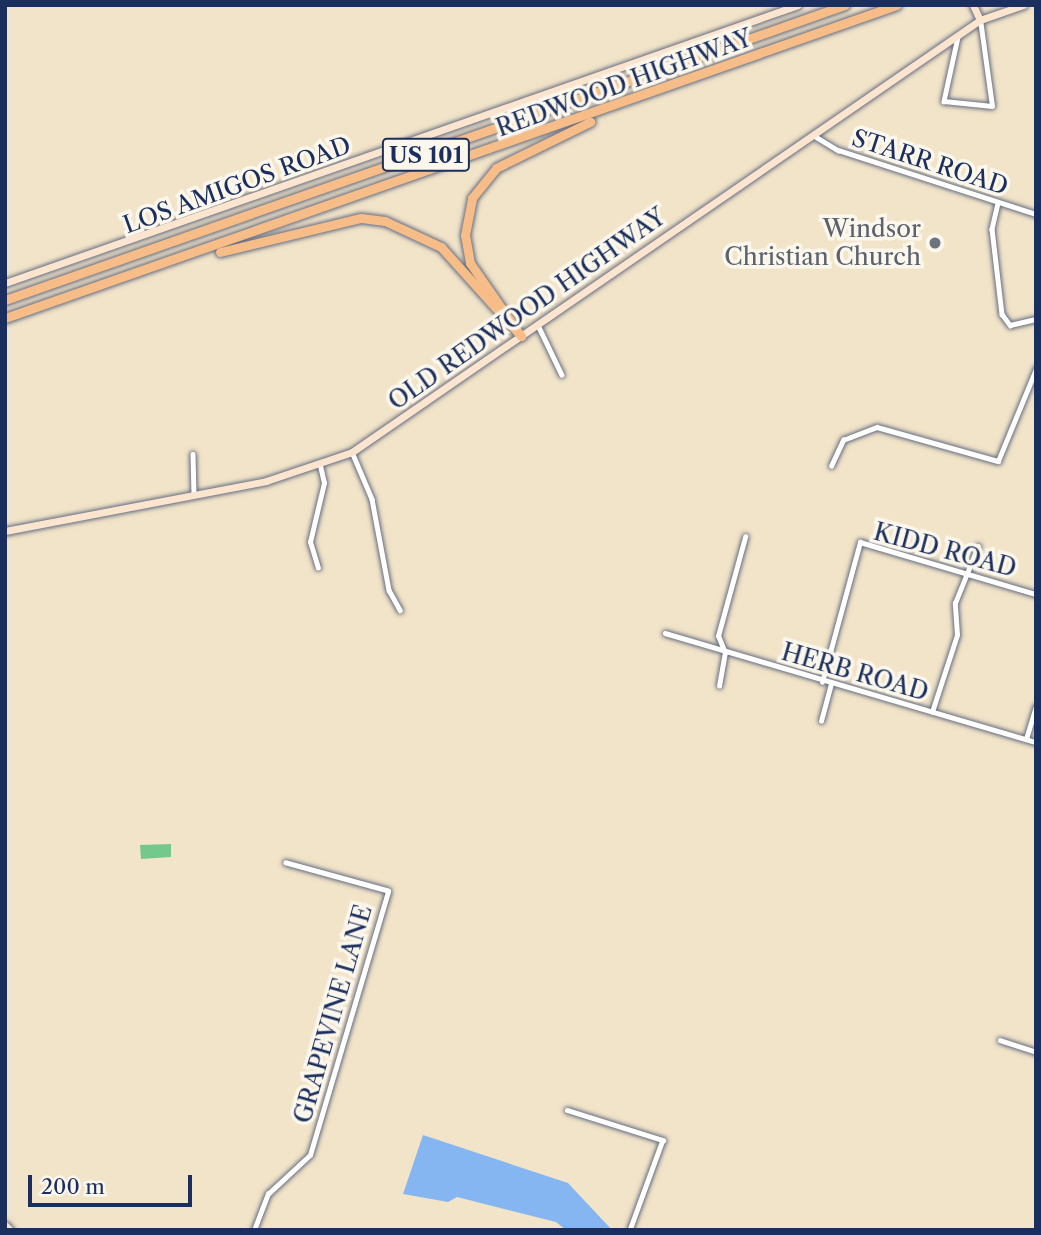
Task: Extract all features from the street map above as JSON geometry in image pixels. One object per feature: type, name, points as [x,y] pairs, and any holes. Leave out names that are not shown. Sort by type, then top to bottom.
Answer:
[{"type":"highway","name":"REDWOOD HIGHWAY","points":[[5,300],[845,5]]},
{"type":"highway","name":"REDWOOD HIGHWAY","points":[[5,318],[175,263],[897,5]]},
{"type":"highway","points":[[521,336],[470,262],[465,235],[472,198],[514,157],[659,92]]},
{"type":"highway","points":[[175,263],[337,223],[386,221],[441,247],[521,336]]},
{"type":"main road","name":"LOS AMIGOS ROAD","points":[[5,283],[798,5]]},
{"type":"main road","points":[[973,5],[980,20]]},
{"type":"main road","name":"OLD REDWOOD HIGHWAY","points":[[5,531],[194,495],[320,466],[352,452],[816,137],[980,20],[1023,5]]},
{"type":"main road","points":[[5,1225],[10,1230]]},
{"type":"street","points":[[958,36],[944,101],[992,106],[980,20]]},
{"type":"street","name":"STARR ROAD","points":[[816,137],[838,150],[1036,214]]},
{"type":"street","points":[[998,203],[992,229],[1002,314],[1010,325],[1036,319]]},
{"type":"street","points":[[538,324],[562,375]]},
{"type":"street","points":[[831,466],[843,440],[877,427],[998,461],[1036,369]]},
{"type":"street","points":[[352,452],[372,499],[388,582],[400,610]]},
{"type":"street","points":[[193,454],[194,495]]},
{"type":"street","points":[[318,568],[310,542],[324,483],[320,466]]},
{"type":"street","points":[[719,686],[725,653],[718,636],[745,537]]},
{"type":"street","name":"KIDD ROAD","points":[[822,681],[860,542],[1036,594]]},
{"type":"street","points":[[932,712],[957,635],[953,615],[978,546]]},
{"type":"street","name":"HERB ROAD","points":[[665,634],[1036,742]]},
{"type":"street","points":[[821,721],[831,684]]},
{"type":"street","points":[[1026,739],[1036,707]]},
{"type":"street","name":"GRAPEVINE LANE","points":[[254,1230],[268,1194],[310,1155],[388,891],[286,863]]},
{"type":"street","points":[[1000,1040],[1036,1052]]},
{"type":"street","points":[[567,1110],[663,1140],[630,1230]]},
{"type":"green space","points":[[171,844],[171,857],[141,859],[140,845]]},
{"type":"water","points":[[423,1135],[568,1183],[612,1230],[566,1230],[556,1222],[457,1197],[448,1202],[403,1194]]},
{"type":"place","name":"Windsor Christian Church","points":[[935,243]]}]
